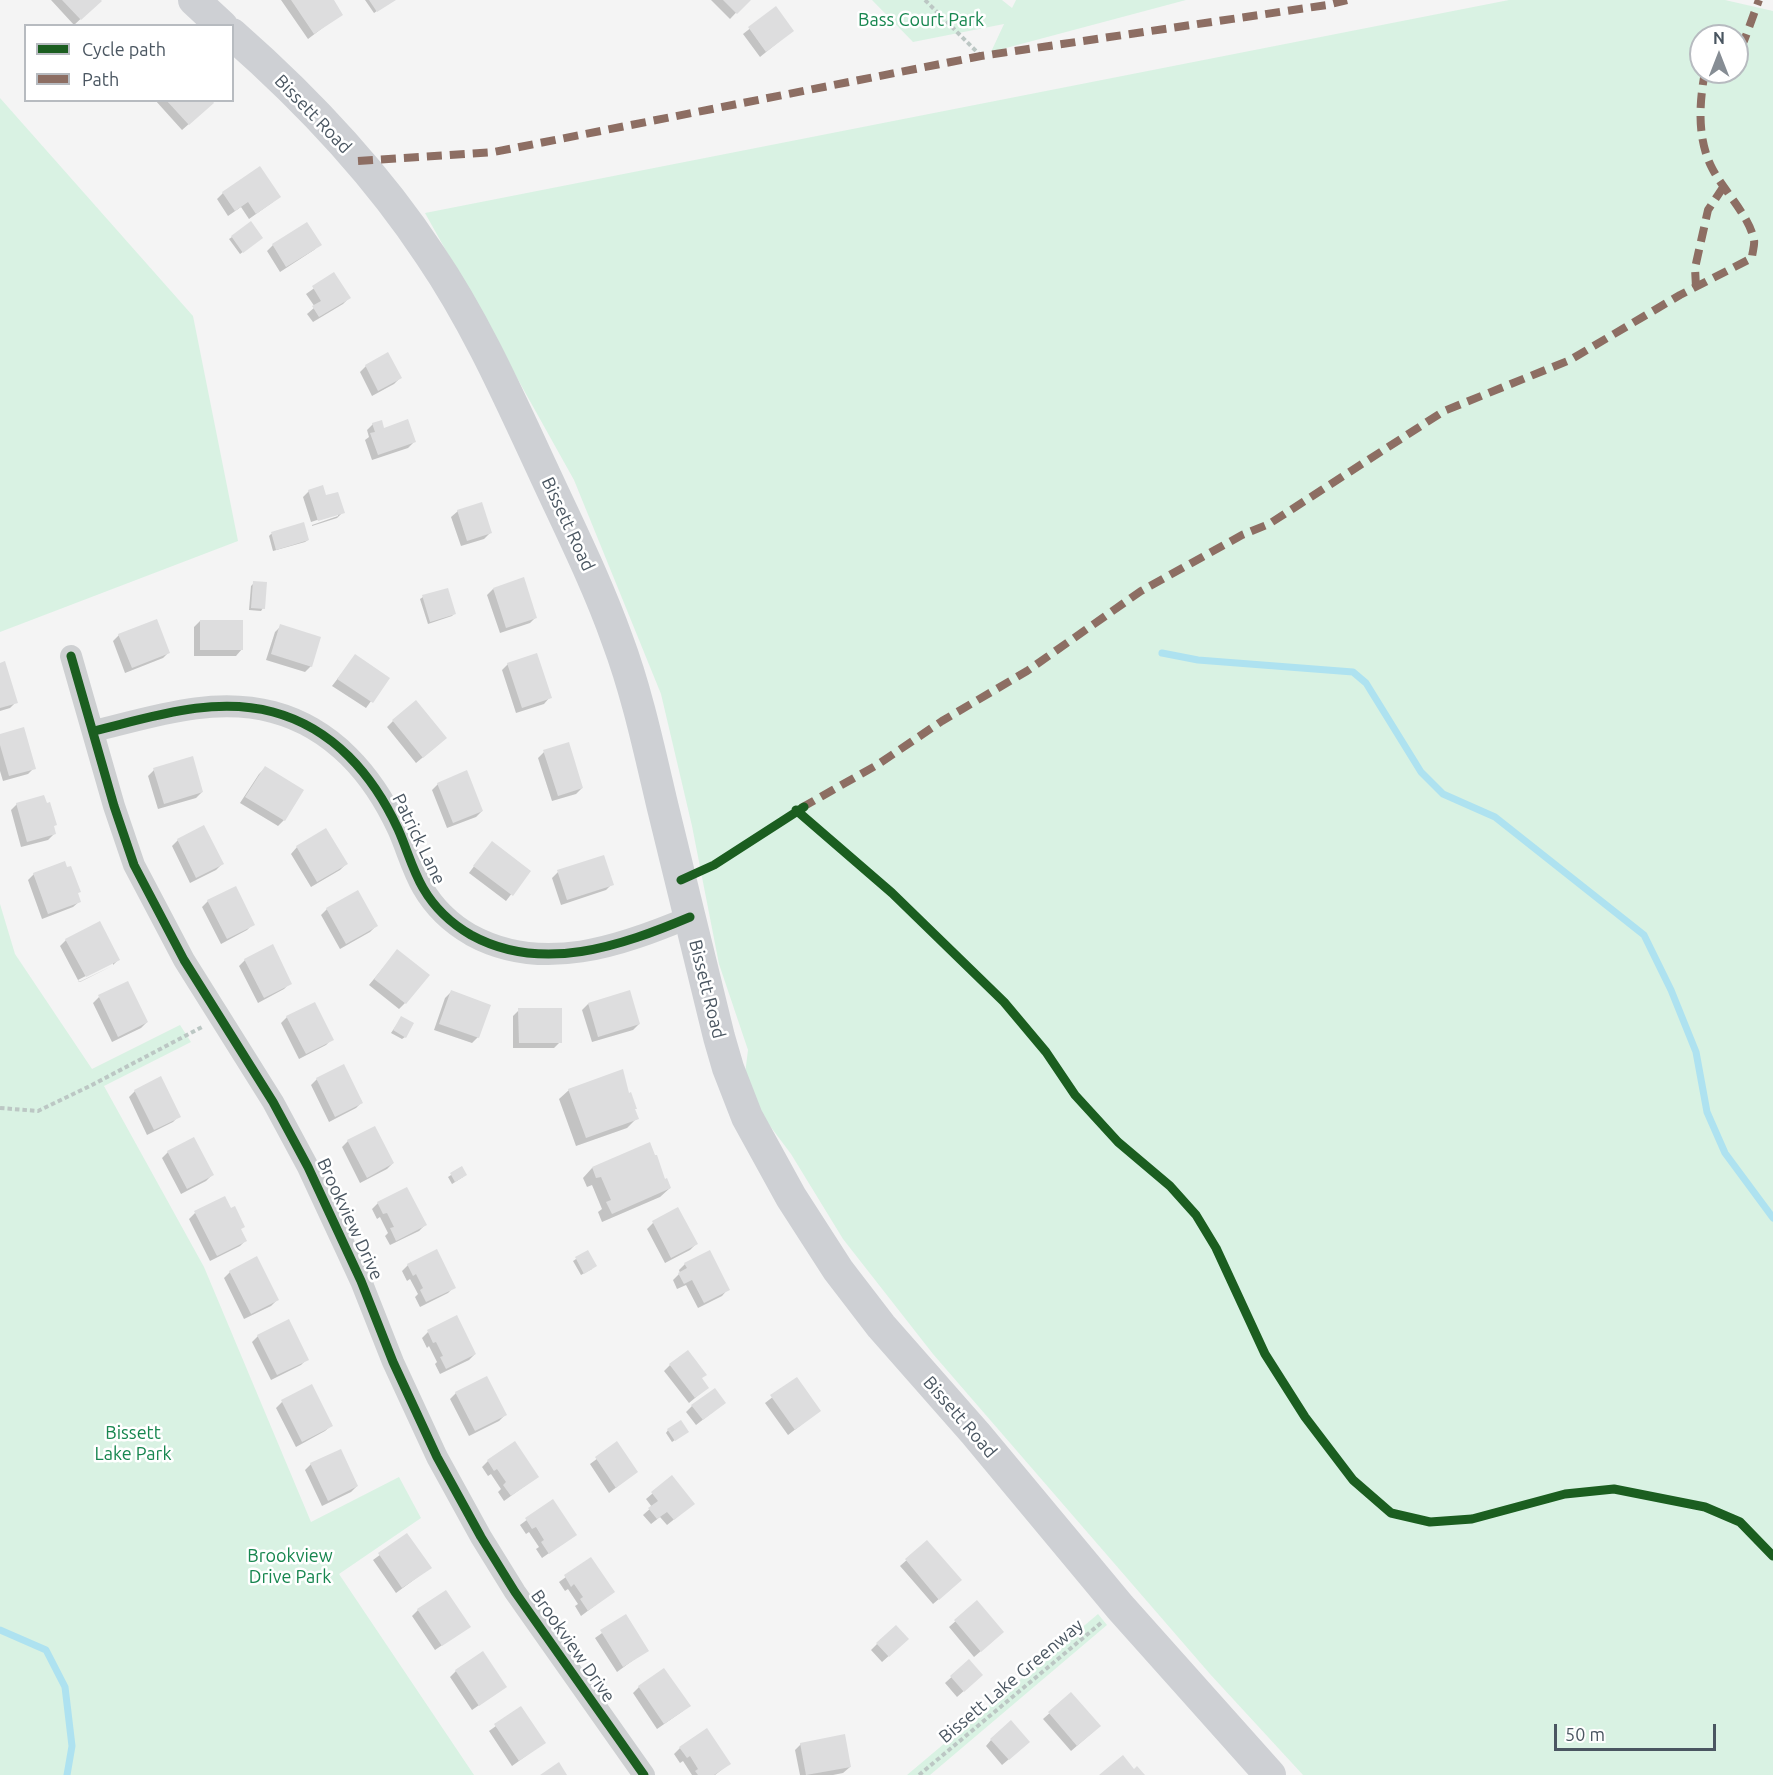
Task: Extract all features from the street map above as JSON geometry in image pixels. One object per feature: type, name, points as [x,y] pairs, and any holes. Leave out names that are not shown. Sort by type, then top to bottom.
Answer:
[{"type":"main road","points":[[194,0],[220,24]]},
{"type":"main road","name":"Bissett Road","points":[[234,36],[261,60],[336,137],[399,211],[431,255],[492,364],[589,566],[618,641],[652,765],[728,1068],[747,1117],[791,1197],[838,1270],[881,1326],[976,1434],[1120,1607],[1270,1775]]},
{"type":"street","name":"Brookview Drive","points":[[72,656],[114,806],[134,865],[184,960],[273,1102],[312,1176],[361,1281],[419,1421],[481,1537],[542,1632],[644,1775]]},
{"type":"street","name":"Patrick Lane","points":[[94,730],[189,709],[227,705],[272,711],[311,727],[326,736],[352,758],[377,791],[398,829],[416,876],[437,907],[465,931],[498,947],[520,953],[542,955],[577,953],[611,946],[653,933],[690,917]]},
{"type":"path","points":[[925,0],[981,56]]},
{"type":"path","points":[[0,1108],[38,1111],[221,1017]]},
{"type":"green space","name":"Bass Court Park","points":[[872,0],[1002,0],[1012,8],[1016,0],[1186,0],[991,52],[1004,24],[913,42]]},
{"type":"green space","points":[[1509,0],[1725,0],[1773,11],[1773,1775],[1303,1775],[1210,1674],[933,1354],[843,1239],[791,1154],[743,1090],[748,1050],[719,964],[692,826],[661,694],[574,480],[425,213]]},
{"type":"green space","points":[[0,98],[193,316],[238,541],[0,632]]},
{"type":"green space","name":"Bissett Lake Park","points":[[0,904],[15,954],[92,1069],[180,1025],[191,1042],[104,1086],[204,1267],[311,1522],[399,1477],[421,1518],[339,1574],[474,1775],[0,1775]]},
{"type":"green space","points":[[1098,1614],[1107,1625],[930,1775],[907,1775]]},
{"type":"building","points":[[62,0],[101,0],[102,1],[81,20]]},
{"type":"building","points":[[291,0],[334,0],[343,15],[314,34]]},
{"type":"building","points":[[369,0],[396,0],[377,12]]},
{"type":"building","points":[[723,0],[751,0],[737,14]]},
{"type":"building","points":[[776,6],[794,31],[766,52],[748,27]]},
{"type":"building","points":[[168,102],[213,102],[214,103],[189,125]]},
{"type":"building","points":[[260,166],[281,197],[256,214],[248,202],[235,211],[222,192]]},
{"type":"building","points":[[251,221],[263,238],[243,253],[231,236]]},
{"type":"building","points":[[307,222],[322,245],[286,267],[272,244]]},
{"type":"building","points":[[334,272],[351,298],[319,317],[312,306],[321,301],[312,286]]},
{"type":"building","points":[[388,352],[402,378],[378,391],[365,365]]},
{"type":"building","points":[[408,419],[416,442],[378,455],[370,433],[375,432],[372,423],[382,420],[384,428]]},
{"type":"building","points":[[323,485],[326,495],[338,492],[345,513],[318,521],[308,490]]},
{"type":"building","points":[[482,502],[492,533],[467,541],[457,510]]},
{"type":"building","points":[[304,522],[309,540],[276,550],[271,532]]},
{"type":"building","points":[[524,577],[537,618],[506,628],[493,588]]},
{"type":"building","points":[[253,581],[267,582],[265,609],[251,608]]},
{"type":"building","points":[[448,588],[456,614],[430,622],[422,595]]},
{"type":"building","points":[[157,619],[170,653],[132,668],[118,634]]},
{"type":"building","points":[[200,620],[243,620],[243,650],[200,650]]},
{"type":"building","points":[[280,624],[321,637],[312,667],[271,654]]},
{"type":"building","points":[[537,653],[552,698],[522,708],[507,663]]},
{"type":"building","points":[[355,654],[390,678],[373,703],[337,679]]},
{"type":"building","points":[[5,661],[18,703],[0,708],[0,663]]},
{"type":"building","points":[[416,700],[447,738],[423,758],[392,720]]},
{"type":"building","points":[[24,727],[36,769],[9,776],[0,745],[0,734]]},
{"type":"building","points":[[569,742],[583,788],[558,796],[543,750]]},
{"type":"building","points":[[193,756],[203,792],[164,804],[153,768]]},
{"type":"building","points":[[265,766],[304,790],[285,821],[245,797]]},
{"type":"building","points":[[467,770],[483,811],[453,823],[437,783]]},
{"type":"building","points":[[44,795],[47,803],[50,802],[57,825],[54,826],[56,834],[27,842],[16,803]]},
{"type":"building","points":[[204,825],[224,864],[196,878],[177,839]]},
{"type":"building","points":[[326,828],[348,864],[317,882],[296,846]]},
{"type":"building","points":[[492,841],[531,871],[513,896],[473,866]]},
{"type":"building","points":[[604,855],[614,885],[567,900],[557,870]]},
{"type":"building","points":[[65,861],[67,867],[71,866],[81,892],[78,893],[81,902],[48,914],[33,873]]},
{"type":"building","points":[[236,886],[255,925],[227,939],[207,900]]},
{"type":"building","points":[[358,890],[378,926],[346,944],[326,908]]},
{"type":"building","points":[[100,921],[120,960],[86,977],[65,939]]},
{"type":"building","points":[[273,944],[292,984],[264,998],[244,959]]},
{"type":"building","points":[[397,949],[430,975],[406,1004],[374,979]]},
{"type":"building","points":[[128,981],[148,1022],[118,1037],[98,995]]},
{"type":"building","points":[[451,990],[491,1005],[479,1038],[439,1024]]},
{"type":"building","points":[[630,990],[640,1024],[598,1037],[588,1003]]},
{"type":"building","points":[[315,1002],[334,1040],[306,1054],[286,1016]]},
{"type":"building","points":[[518,1008],[562,1008],[562,1043],[519,1043]]},
{"type":"building","points":[[401,1016],[414,1023],[406,1038],[393,1030]]},
{"type":"building","points":[[344,1064],[363,1103],[335,1117],[316,1078]]},
{"type":"building","points":[[623,1069],[639,1119],[586,1138],[568,1089]]},
{"type":"building","points":[[161,1076],[181,1117],[154,1130],[134,1090]]},
{"type":"building","points":[[375,1126],[394,1163],[367,1178],[347,1140]]},
{"type":"building","points":[[194,1137],[214,1175],[187,1189],[167,1151]]},
{"type":"building","points":[[650,1142],[671,1188],[612,1214],[606,1202],[611,1200],[601,1177],[596,1178],[592,1167]]},
{"type":"building","points":[[462,1166],[467,1175],[455,1182],[450,1173]]},
{"type":"building","points":[[407,1187],[427,1225],[396,1241],[390,1228],[394,1227],[387,1213],[383,1214],[377,1202]]},
{"type":"building","points":[[225,1196],[231,1208],[235,1206],[245,1227],[241,1229],[247,1241],[217,1256],[194,1211]]},
{"type":"building","points":[[678,1207],[698,1244],[671,1258],[652,1221]]},
{"type":"building","points":[[437,1249],[456,1288],[426,1302],[420,1290],[423,1288],[416,1274],[413,1276],[407,1264]]},
{"type":"building","points":[[588,1250],[597,1266],[584,1274],[575,1257]]},
{"type":"building","points":[[710,1250],[730,1290],[704,1303],[692,1280],[684,1284],[678,1273],[687,1268],[684,1263]]},
{"type":"building","points":[[257,1256],[279,1300],[251,1314],[229,1271]]},
{"type":"building","points":[[457,1315],[476,1354],[446,1369],[440,1357],[443,1356],[427,1330]]},
{"type":"building","points":[[289,1319],[309,1360],[277,1375],[257,1335]]},
{"type":"building","points":[[688,1350],[707,1375],[702,1378],[709,1388],[695,1398],[669,1364]]},
{"type":"building","points":[[487,1376],[507,1415],[475,1431],[455,1392]]},
{"type":"building","points":[[797,1377],[821,1411],[795,1430],[770,1395]]},
{"type":"building","points":[[312,1384],[333,1426],[302,1442],[281,1400]]},
{"type":"building","points":[[715,1388],[726,1403],[703,1420],[691,1405]]},
{"type":"building","points":[[681,1420],[689,1432],[675,1441],[667,1429]]},
{"type":"building","points":[[515,1441],[539,1477],[511,1496],[503,1485],[506,1482],[497,1469],[494,1471],[487,1460]]},
{"type":"building","points":[[617,1441],[638,1472],[616,1488],[595,1457]]},
{"type":"building","points":[[341,1449],[358,1486],[328,1501],[310,1463]]},
{"type":"building","points":[[672,1475],[695,1504],[674,1520],[667,1512],[657,1519],[648,1508],[658,1501],[651,1492]]},
{"type":"building","points":[[553,1499],[577,1535],[549,1554],[541,1542],[544,1540],[536,1527],[532,1529],[525,1518]]},
{"type":"building","points":[[407,1533],[432,1568],[402,1588],[378,1553]]},
{"type":"building","points":[[927,1540],[962,1580],[939,1600],[905,1559]]},
{"type":"building","points":[[591,1557],[615,1592],[588,1611],[580,1599],[583,1597],[574,1584],[571,1587],[564,1575]]},
{"type":"building","points":[[446,1590],[471,1627],[442,1646],[417,1609]]},
{"type":"building","points":[[977,1600],[1004,1632],[981,1652],[954,1620]]},
{"type":"building","points":[[626,1614],[649,1651],[623,1667],[600,1630]]},
{"type":"building","points":[[896,1625],[909,1639],[889,1657],[876,1643]]},
{"type":"building","points":[[483,1651],[507,1687],[479,1706],[455,1670]]},
{"type":"building","points":[[969,1659],[983,1675],[964,1692],[950,1676]]},
{"type":"building","points":[[664,1668],[691,1706],[664,1724],[638,1686]]},
{"type":"building","points":[[1071,1692],[1101,1726],[1077,1746],[1048,1712]]},
{"type":"building","points":[[521,1706],[546,1743],[519,1761],[494,1724]]},
{"type":"building","points":[[1011,1720],[1030,1742],[1009,1760],[990,1739]]},
{"type":"building","points":[[707,1728],[731,1764],[714,1775],[698,1775],[695,1771],[698,1769],[690,1756],[687,1758],[679,1747]]},
{"type":"building","points":[[845,1734],[851,1767],[806,1775],[800,1743]]},
{"type":"building","points":[[1123,1755],[1134,1769],[1137,1766],[1145,1775],[1099,1775]]},
{"type":"building","points":[[559,1762],[567,1775],[540,1775]]},
{"type":"waterway","points":[[1162,653],[1198,660],[1353,672],[1366,683],[1421,772],[1443,794],[1495,817],[1644,935],[1671,990],[1696,1052],[1707,1112],[1725,1153],[1773,1218]]},
{"type":"waterway","points":[[0,1630],[46,1650],[65,1687],[72,1746],[67,1775]]},
{"type":"marked path","points":[[358,161],[494,152],[981,56],[1327,5],[1347,0]]},
{"type":"marked path","points":[[1749,27],[1759,0]]},
{"type":"marked path","points":[[801,808],[877,765],[942,721],[1027,671],[1141,591],[1242,535],[1269,524],[1444,411],[1570,360],[1680,295],[1752,258],[1754,242],[1747,221],[1722,185],[1707,157],[1701,121],[1703,84]]},
{"type":"marked path","points":[[1696,287],[1695,268],[1708,210],[1724,186]]},
{"type":"cycle path","points":[[71,656],[114,806],[134,865],[184,960],[273,1102],[308,1167],[361,1281],[393,1362],[437,1457],[481,1537],[515,1592],[644,1775]]},
{"type":"cycle path","points":[[94,731],[183,710],[228,706],[273,712],[295,719],[314,729],[349,756],[376,790],[388,809],[419,881],[432,902],[464,931],[498,947],[525,953],[581,952],[637,938],[690,917]]},
{"type":"cycle path","points":[[681,880],[714,865],[804,807]]},
{"type":"cycle path","points":[[796,810],[892,893],[1004,1002],[1046,1052],[1075,1095],[1118,1142],[1170,1186],[1196,1215],[1216,1248],[1265,1354],[1305,1417],[1353,1480],[1391,1513],[1430,1522],[1472,1519],[1565,1494],[1614,1489],[1705,1507],[1740,1522],[1773,1556]]},
{"type":"park label","name":"Brookview Drive Park","points":[[290,1566]]}]
